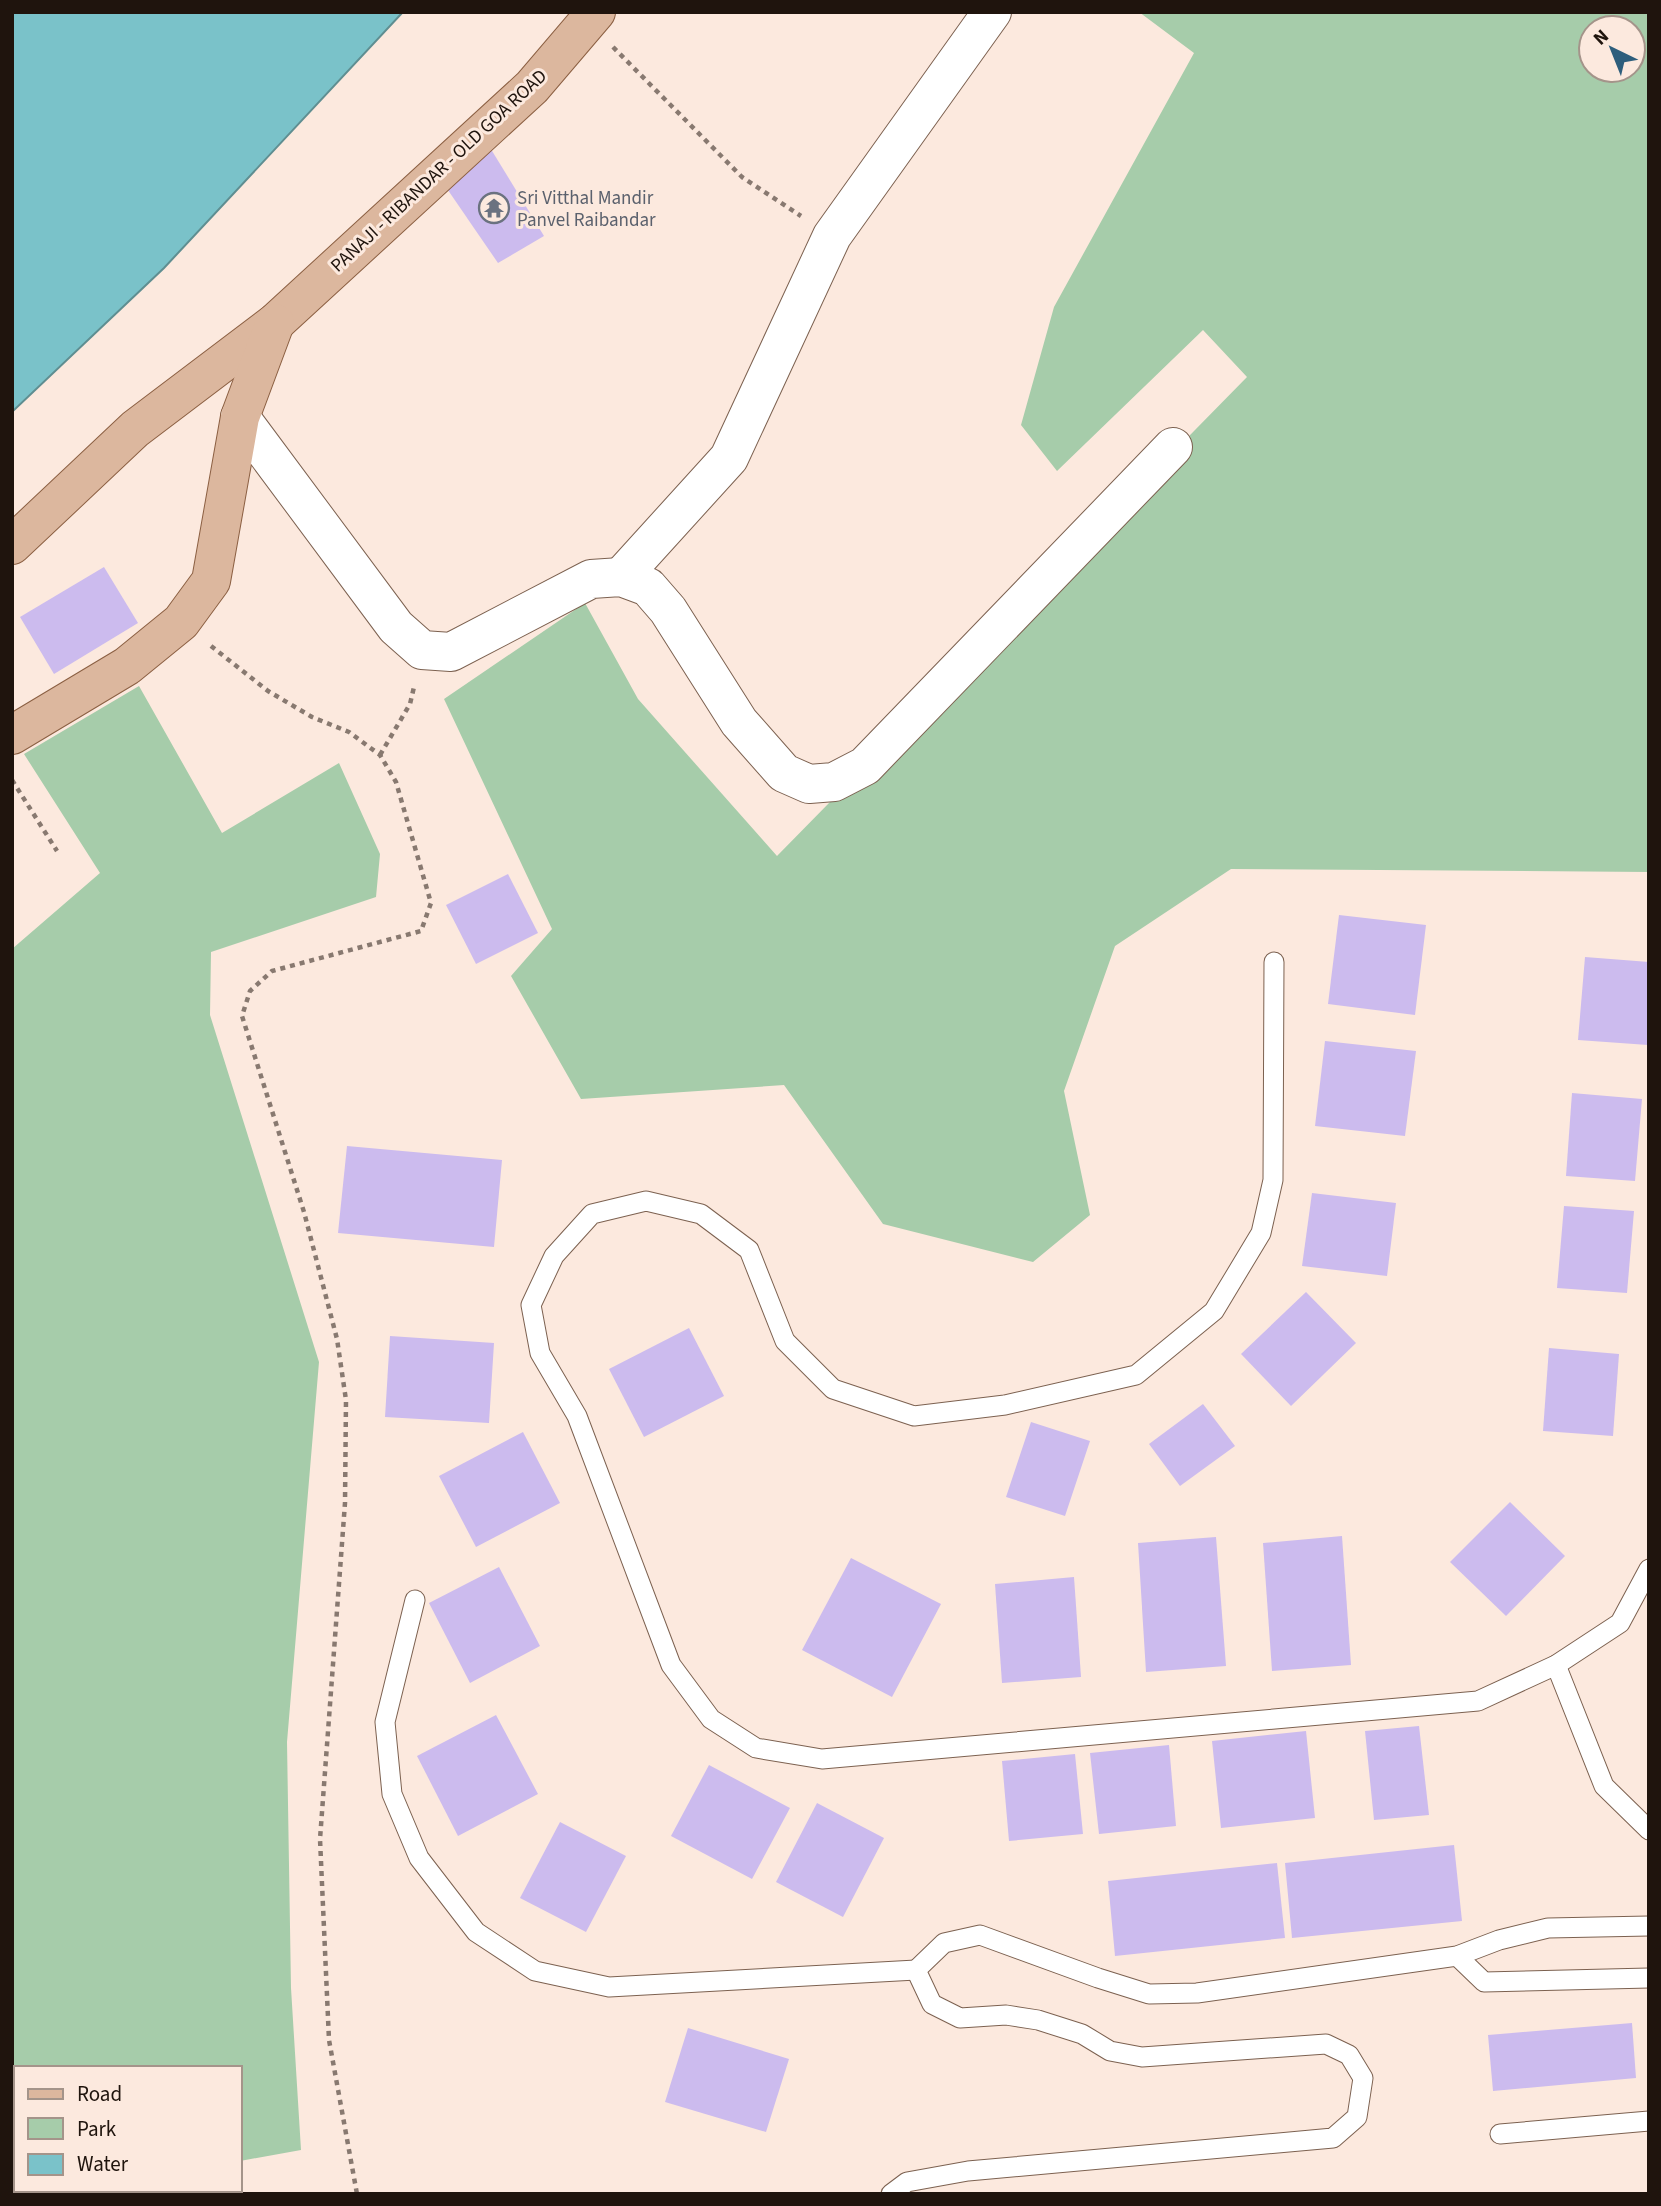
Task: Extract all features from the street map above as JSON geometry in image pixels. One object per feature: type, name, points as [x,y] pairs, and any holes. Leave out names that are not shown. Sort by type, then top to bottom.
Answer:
[{"type":"main road","name":"PANAJI - RIBANDAR - OLD GOA ROAD","points":[[12,545],[135,429],[275,323],[532,87],[592,17]]},
{"type":"main road","name":"PANAJI - RIBANDAR - OLD GOA ROAD","points":[[12,735],[127,666],[181,622],[211,581],[240,417],[275,323]]},
{"type":"street","points":[[621,577],[730,458],[832,236],[992,12]]},
{"type":"street","points":[[240,417],[396,627],[422,650],[451,652],[591,579],[621,577],[648,587],[668,610],[739,722],[784,773],[809,784],[834,782],[865,766],[1173,447]]},
{"type":"lane","points":[[1274,962],[1273,1180],[1261,1233],[1214,1311],[1136,1375],[1005,1405],[914,1416],[833,1389],[785,1341],[749,1250],[701,1214],[646,1201],[592,1214],[554,1256],[531,1305],[540,1353],[577,1416],[671,1665],[710,1719],[756,1748],[822,1759],[1478,1701],[1556,1665],[1620,1623],[1649,1569]]},
{"type":"lane","points":[[415,1600],[385,1723],[392,1794],[419,1858],[476,1932],[535,1971],[609,1987],[916,1970],[944,1943],[980,1934],[1149,1994],[1197,1993],[1457,1956],[1499,1940],[1548,1928],[1649,1926]]},
{"type":"lane","points":[[1556,1665],[1604,1786],[1649,1830]]},
{"type":"lane","points":[[1457,1956],[1484,1982],[1649,1978]]},
{"type":"lane","points":[[891,2194],[907,2182],[968,2171],[1333,2138],[1357,2117],[1363,2078],[1349,2055],[1325,2044],[1142,2057],[1110,2051],[1082,2034],[1038,2020],[1006,2015],[960,2018],[932,2004],[916,1970]]},
{"type":"lane","points":[[1500,2134],[1649,2120]]},
{"type":"path","points":[[592,17],[742,177],[832,236]]},
{"type":"path","points":[[181,622],[268,691],[312,717],[349,732],[380,755],[396,782],[431,903],[421,930],[272,971],[250,991],[242,1016],[304,1212],[337,1339],[346,1400],[345,1503],[320,1839],[329,2039],[357,2194]]},
{"type":"path","points":[[380,755],[410,704],[422,650]]},
{"type":"path","points":[[12,780],[57,851]]},
{"type":"green space","points":[[1139,12],[1649,12],[1649,872],[1231,869],[1115,946],[1064,1091],[1090,1215],[1033,1262],[883,1224],[784,1085],[581,1099],[511,976],[552,929],[444,699],[585,603],[638,699],[777,856],[1247,377],[1203,330],[1057,471],[1021,425],[1054,307],[1194,53]]},
{"type":"green space","points":[[139,686],[222,833],[339,763],[380,854],[376,897],[211,952],[210,1015],[319,1362],[287,1742],[291,1988],[301,2150],[242,2161],[242,2066],[14,2066],[14,2192],[72,2192],[62,2194],[12,2194],[12,949],[100,873],[24,754]]},
{"type":"water","points":[[12,12],[403,12],[164,268],[12,412]]},
{"type":"building","name":"Sri Vitthal Mandir Panvel Raibandar","points":[[489,146],[544,236],[498,263],[441,180]]},
{"type":"building","points":[[104,567],[138,623],[54,674],[20,617]]},
{"type":"building","points":[[508,874],[538,933],[476,964],[446,905]]},
{"type":"building","points":[[1339,915],[1426,925],[1415,1015],[1328,1004]]},
{"type":"building","points":[[1585,957],[1649,962],[1648,1045],[1578,1040]]},
{"type":"building","points":[[1325,1041],[1416,1051],[1405,1136],[1315,1126]]},
{"type":"building","points":[[1572,1093],[1642,1099],[1635,1181],[1566,1176]]},
{"type":"building","points":[[347,1146],[502,1160],[494,1247],[338,1233]]},
{"type":"building","points":[[1312,1193],[1396,1203],[1387,1276],[1302,1266]]},
{"type":"building","points":[[1564,1206],[1634,1211],[1627,1293],[1557,1288]]},
{"type":"building","points":[[1306,1292],[1356,1343],[1291,1406],[1241,1354]]},
{"type":"building","points":[[689,1328],[724,1396],[644,1437],[609,1369]]},
{"type":"building","points":[[390,1336],[494,1343],[489,1423],[385,1417]]},
{"type":"building","points":[[1549,1348],[1619,1354],[1613,1436],[1543,1431]]},
{"type":"building","points":[[1203,1404],[1235,1446],[1180,1486],[1149,1444]]},
{"type":"building","points":[[1031,1422],[1090,1441],[1065,1516],[1006,1497]]},
{"type":"building","points":[[523,1432],[560,1503],[476,1547],[439,1476]]},
{"type":"building","points":[[1510,1502],[1565,1556],[1506,1616],[1450,1562]]},
{"type":"building","points":[[1342,1536],[1351,1665],[1272,1671],[1263,1543]]},
{"type":"building","points":[[1216,1537],[1226,1666],[1146,1672],[1138,1543]]},
{"type":"building","points":[[851,1558],[941,1604],[892,1697],[802,1650]]},
{"type":"building","points":[[499,1567],[540,1646],[470,1683],[429,1603]]},
{"type":"building","points":[[1074,1577],[1081,1677],[1002,1683],[995,1584]]},
{"type":"building","points":[[496,1715],[538,1794],[458,1836],[417,1756]]},
{"type":"building","points":[[1419,1726],[1429,1815],[1374,1820],[1365,1731]]},
{"type":"building","points":[[1306,1731],[1315,1818],[1221,1828],[1212,1741]]},
{"type":"building","points":[[1169,1745],[1176,1826],[1099,1834],[1090,1753]]},
{"type":"building","points":[[1075,1754],[1083,1834],[1009,1841],[1002,1761]]},
{"type":"building","points":[[709,1765],[790,1808],[752,1879],[671,1836]]},
{"type":"building","points":[[817,1803],[884,1838],[843,1917],[776,1882]]},
{"type":"building","points":[[560,1822],[626,1856],[586,1932],[520,1898]]},
{"type":"building","points":[[1454,1845],[1462,1921],[1292,1938],[1285,1863]]},
{"type":"building","points":[[1277,1863],[1285,1938],[1115,1956],[1108,1881]]},
{"type":"building","points":[[1632,2023],[1636,2078],[1493,2091],[1488,2035]]},
{"type":"building","points":[[688,2028],[789,2059],[766,2132],[665,2102]]},
{"type":"place","name":"Sri Vitthal Mandir Panvel Raibandar","points":[[494,208]]}]
